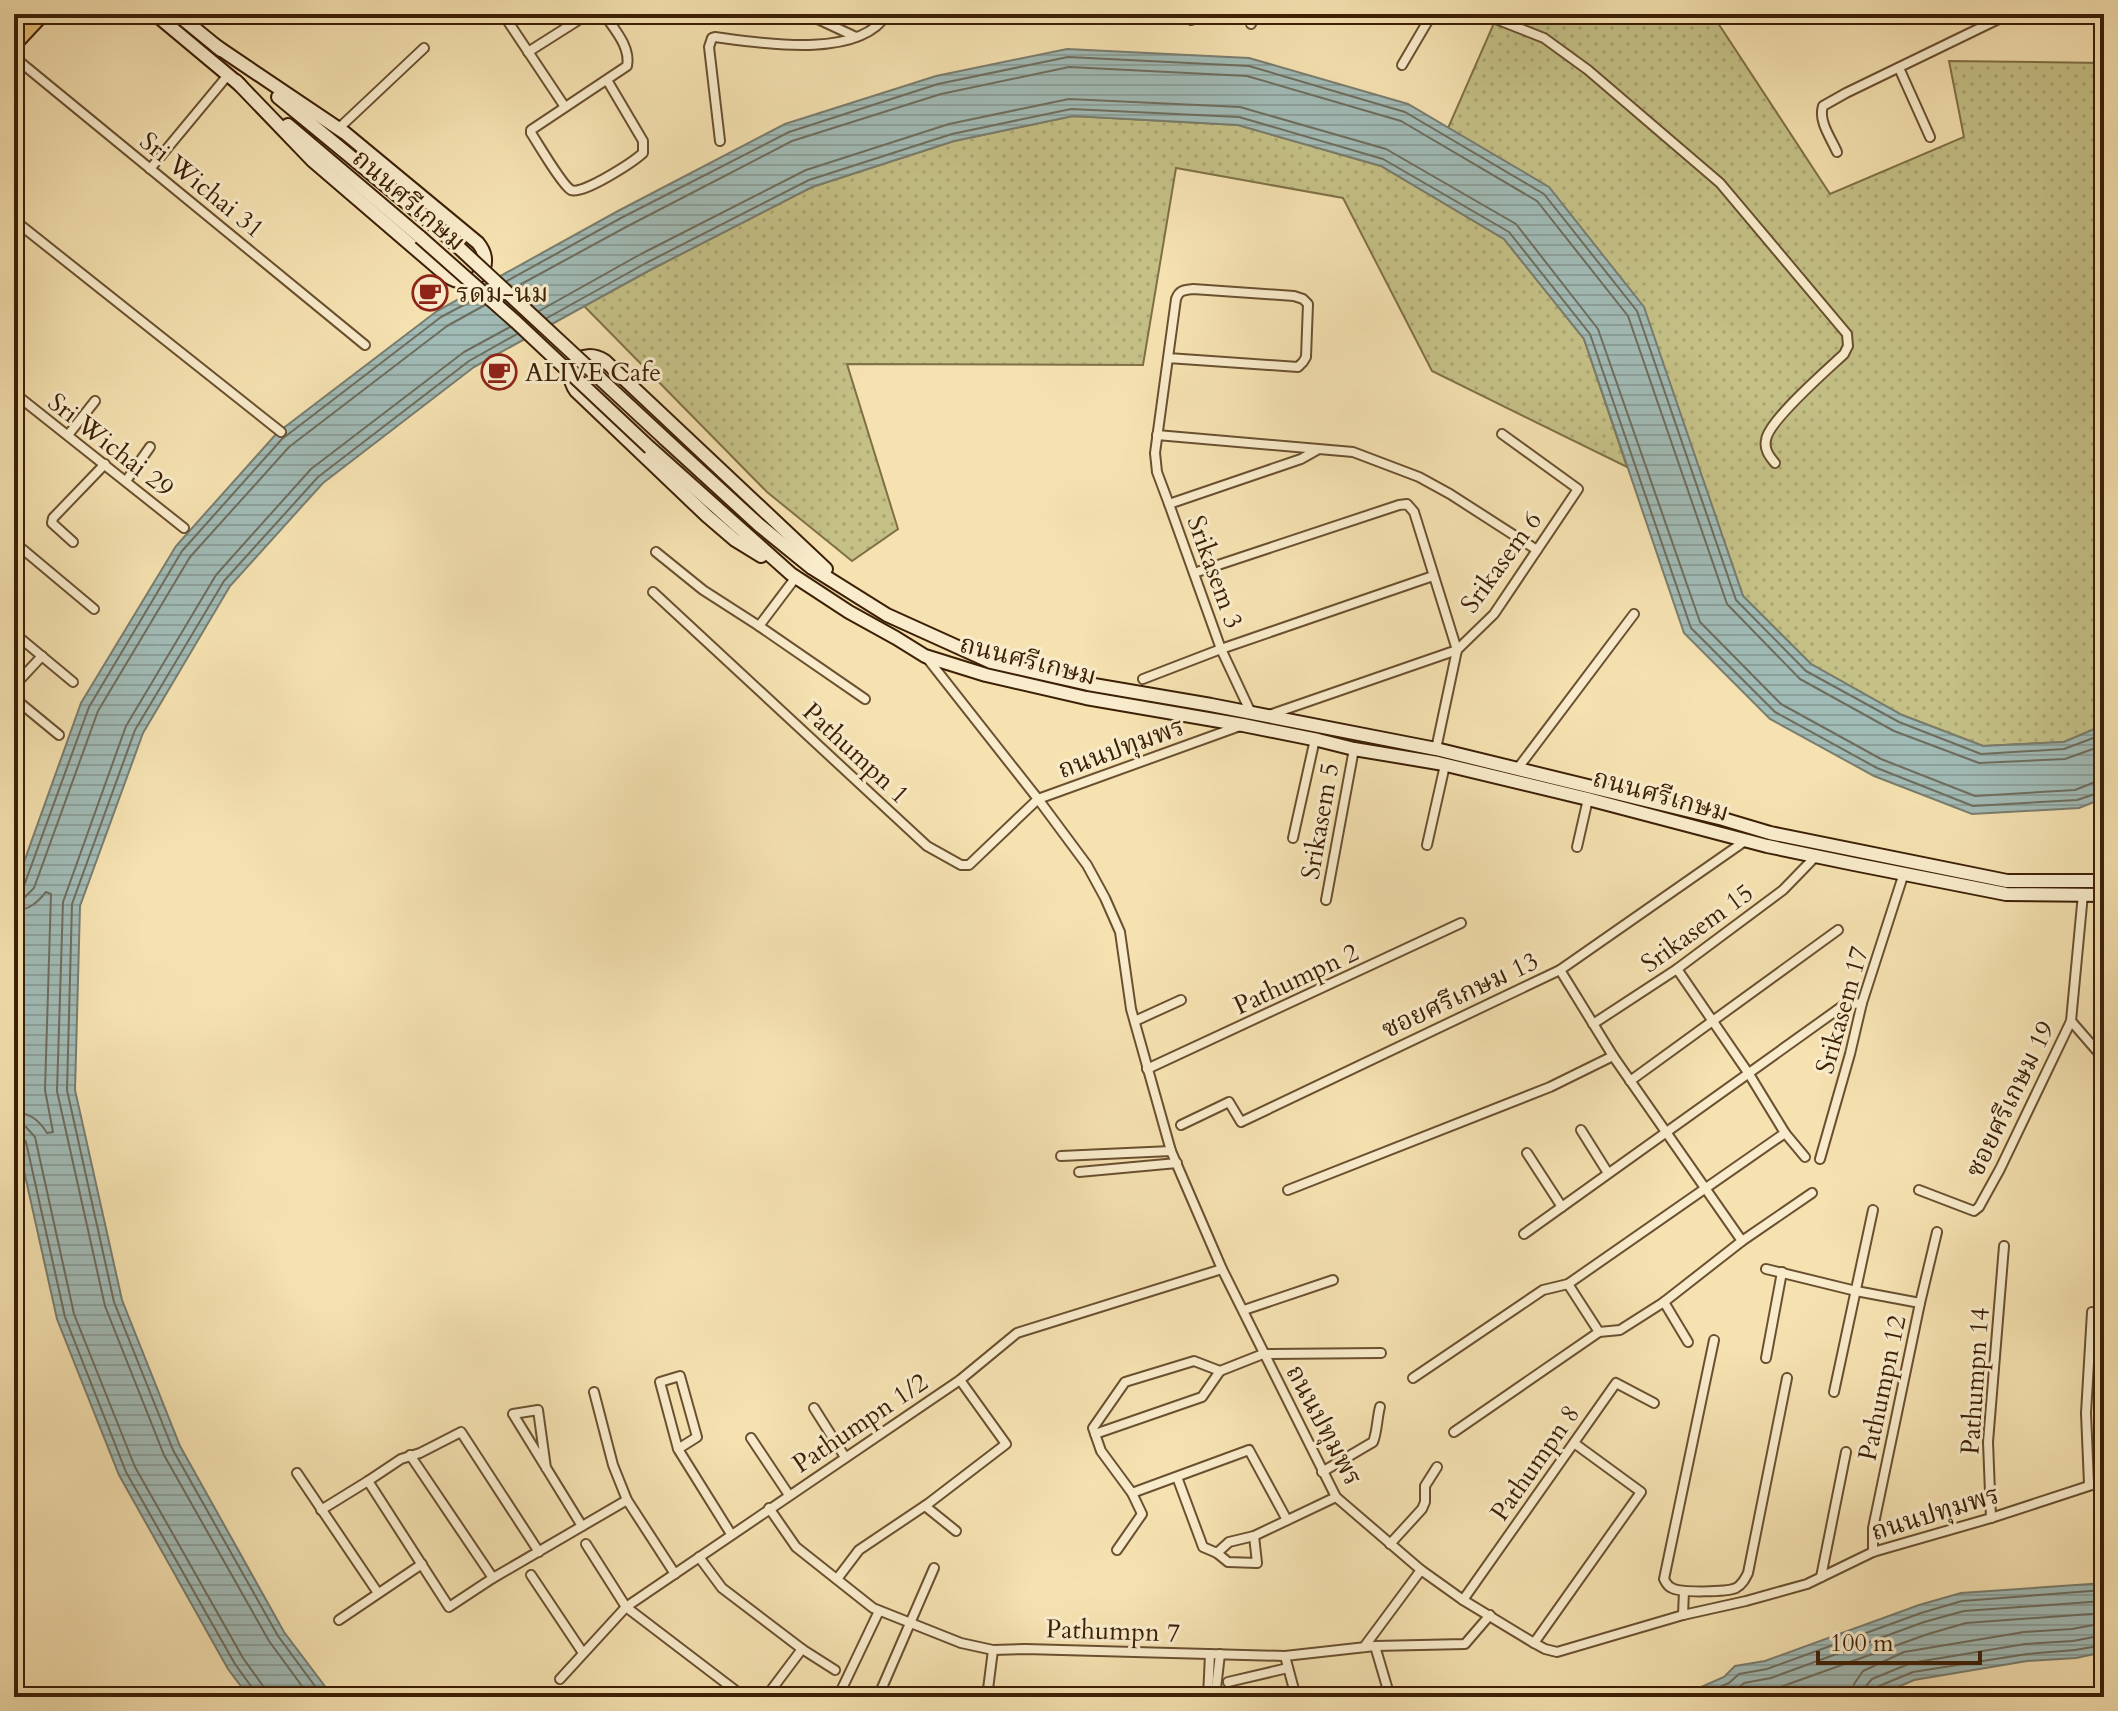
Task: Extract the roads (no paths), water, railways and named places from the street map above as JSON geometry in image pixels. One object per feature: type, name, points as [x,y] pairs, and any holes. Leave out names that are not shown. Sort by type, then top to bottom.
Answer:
[{"type":"main road","name":"ถนนศรีเกษม","points":[[177,14],[441,231],[759,525],[812,568],[887,615],[991,662],[1088,684],[1436,749],[1709,815],[1770,833],[2027,887],[2104,895]]},
{"type":"main road","points":[[14,44],[41,16]]},
{"type":"main road","name":"ถนนศรีเกษม","points":[[158,17],[420,237],[794,576],[925,656],[986,675],[1086,698],[1445,765],[1746,840],[2006,894],[2027,887],[2104,881]]},
{"type":"main road","points":[[216,46],[338,129],[478,243],[483,248],[484,270],[474,280],[460,283],[447,276],[313,161],[232,78]]},
{"type":"main road","points":[[794,576],[735,540],[576,391],[570,373],[580,358],[593,355],[605,361],[816,561],[887,615]]},
{"type":"street","points":[[503,14],[565,107]]},
{"type":"street","points":[[528,52],[588,14]]},
{"type":"street","points":[[604,14],[629,60],[623,69],[535,127],[531,133],[568,188],[580,191],[643,153],[643,141],[607,80]]},
{"type":"street","points":[[807,14],[856,37]]},
{"type":"street","points":[[720,141],[709,47],[712,38],[793,45],[837,43],[873,29],[887,14]]},
{"type":"street","points":[[1251,24],[1255,14]]},
{"type":"street","points":[[1402,65],[1432,14]]},
{"type":"street","points":[[1484,14],[1544,38],[1588,70],[1720,183],[1847,334],[1848,346],[1844,354],[1787,409],[1767,434],[1767,453],[1775,463]]},
{"type":"street","points":[[1837,152],[1822,119],[1823,106],[2009,14]]},
{"type":"street","points":[[338,129],[424,48]]},
{"type":"street","name":"Sri Wichai 31","points":[[14,57],[365,345]]},
{"type":"street","points":[[1899,68],[1930,137]]},
{"type":"street","points":[[150,169],[232,78]]},
{"type":"street","points":[[14,220],[281,432]]},
{"type":"street","points":[[1168,358],[1298,367],[1306,357],[1308,304],[1294,296],[1193,289],[1178,293],[1176,299],[1155,453],[1157,472],[1169,504]]},
{"type":"street","name":"Sri Wichai 29","points":[[14,393],[184,528]]},
{"type":"street","points":[[68,435],[95,401]]},
{"type":"street","name":"Srikasem 6","points":[[1436,749],[1457,650],[1494,614],[1578,489],[1502,434]]},
{"type":"street","points":[[1157,435],[1353,452],[1419,477],[1537,550]]},
{"type":"street","points":[[126,481],[150,447]]},
{"type":"street","name":"Srikasem 3","points":[[1251,713],[1221,649],[1169,504],[1301,459],[1320,449]]},
{"type":"street","points":[[73,542],[55,528],[53,518],[105,464]]},
{"type":"street","points":[[1194,573],[1399,505],[1411,507],[1457,650],[1267,716]]},
{"type":"street","points":[[14,542],[94,609]]},
{"type":"street","points":[[656,552],[703,590],[865,699]]},
{"type":"street","points":[[759,626],[794,576]]},
{"type":"street","points":[[1143,679],[1433,576]]},
{"type":"street","name":"Pathumpn 1","points":[[653,592],[927,846],[961,865],[969,865],[1038,799]]},
{"type":"street","points":[[1518,768],[1634,614]]},
{"type":"street","points":[[14,633],[73,682]]},
{"type":"street","points":[[14,686],[42,656]]},
{"type":"street","points":[[925,656],[1038,799]]},
{"type":"street","points":[[14,698],[59,735]]},
{"type":"street","name":"ถนนปทุมพร","points":[[1243,725],[1038,799],[1087,865],[1120,932],[1135,1021],[1171,1151],[1222,1269],[1336,1497],[1421,1570],[1463,1600],[1534,1643],[1557,1652],[1683,1615],[1807,1584],[1873,1552],[2104,1481]]},
{"type":"street","points":[[1293,838],[1315,739]]},
{"type":"street","name":"Srikasem 5","points":[[1326,900],[1354,749]]},
{"type":"street","points":[[1427,845],[1445,765]]},
{"type":"street","points":[[1577,847],[1588,799]]},
{"type":"street","name":"ซอยศรีเกษม 13","points":[[1181,1125],[1229,1102],[1241,1122],[1560,970],[1746,840]]},
{"type":"street","name":"Srikasem 15","points":[[1593,1024],[1677,969],[1783,890],[1817,855]]},
{"type":"street","name":"Srikasem 17","points":[[1820,1159],[1862,1003],[1904,873]]},
{"type":"street","name":"ซอยศรีเกษม 19","points":[[1919,1190],[1974,1211],[1979,1207],[2071,1021],[2083,894]]},
{"type":"street","name":"Pathumpn 2","points":[[1147,1069],[1461,923]]},
{"type":"street","points":[[1630,1081],[1838,930]]},
{"type":"street","points":[[1677,969],[1785,1133],[1805,1157]]},
{"type":"street","points":[[1560,970],[1613,1056],[1742,1241]]},
{"type":"street","points":[[1135,1021],[1181,1000]]},
{"type":"street","points":[[1524,1234],[1844,1005],[1862,1003]]},
{"type":"street","points":[[2071,1021],[2104,1059]]},
{"type":"street","points":[[1288,1190],[1550,1087],[1613,1056]]},
{"type":"street","points":[[1581,1130],[1608,1173]]},
{"type":"street","points":[[1413,1378],[1543,1290],[1568,1284],[1785,1133]]},
{"type":"street","points":[[1061,1156],[1171,1151]]},
{"type":"street","points":[[1527,1153],[1562,1207]]},
{"type":"street","points":[[1079,1172],[1177,1163]]},
{"type":"street","points":[[1454,1432],[1599,1332],[1620,1330],[1664,1302],[1742,1241],[1812,1193]]},
{"type":"street","points":[[1834,1392],[1873,1210]]},
{"type":"street","name":"Pathumpn 12","points":[[1873,1552],[1873,1528],[1937,1232]]},
{"type":"street","name":"Pathumpn 14","points":[[1991,1518],[1988,1442],[2004,1246]]},
{"type":"street","name":"Pathumpn 1/2","points":[[560,1679],[626,1607],[960,1380],[1017,1333],[1222,1269]]},
{"type":"street","points":[[1766,1269],[1920,1303]]},
{"type":"street","points":[[1766,1358],[1782,1272]]},
{"type":"street","points":[[1244,1310],[1333,1280]]},
{"type":"street","points":[[1568,1284],[1599,1332]]},
{"type":"street","points":[[1664,1302],[1688,1342]]},
{"type":"street","points":[[2089,1484],[2086,1413],[2092,1312]]},
{"type":"street","points":[[1714,1340],[1664,1579],[1675,1590],[1736,1588],[1744,1582],[1787,1378]]},
{"type":"street","points":[[1095,1434],[1202,1397],[1220,1371],[1263,1354],[1381,1353]]},
{"type":"street","points":[[1117,1550],[1142,1514],[1132,1493],[1101,1451],[1093,1428],[1125,1382],[1194,1361],[1220,1371]]},
{"type":"street","points":[[678,1449],[697,1437],[680,1376],[660,1382],[678,1449],[731,1534]]},
{"type":"street","points":[[837,1579],[859,1550],[925,1506],[1006,1444],[960,1380]]},
{"type":"street","name":"Pathumpn 8","points":[[1463,1600],[1616,1383],[1654,1403]]},
{"type":"street","points":[[594,1392],[613,1465],[627,1500],[675,1574]]},
{"type":"street","points":[[1322,1472],[1373,1442],[1380,1407]]},
{"type":"street","points":[[814,1408],[845,1457]]},
{"type":"street","points":[[546,1468],[538,1410],[513,1414],[538,1454],[546,1468],[582,1526]]},
{"type":"street","points":[[321,1510],[410,1455],[461,1432],[539,1552]]},
{"type":"street","points":[[751,1438],[789,1495]]},
{"type":"street","points":[[1534,1643],[1641,1492],[1574,1443]]},
{"type":"street","points":[[1132,1493],[1249,1450],[1287,1520]]},
{"type":"street","points":[[1821,1577],[1846,1452]]},
{"type":"street","points":[[410,1455],[493,1578]]},
{"type":"street","points":[[1390,1544],[1422,1509],[1425,1486],[1437,1467]]},
{"type":"street","points":[[297,1473],[378,1593]]},
{"type":"street","points":[[1177,1477],[1203,1547],[1228,1562],[1257,1563],[1254,1536]]},
{"type":"street","points":[[368,1481],[449,1607],[627,1500]]},
{"type":"street","points":[[1217,1553],[1229,1542],[1254,1536],[1336,1497]]},
{"type":"street","points":[[925,1506],[956,1531]]},
{"type":"street","name":"Pathumpn 7","points":[[769,1508],[796,1547],[873,1608],[961,1643],[993,1650],[1285,1656],[1375,1646],[1465,1644],[1490,1615]]},
{"type":"street","points":[[586,1544],[626,1607],[744,1697]]},
{"type":"street","points":[[699,1557],[722,1588],[835,1670]]},
{"type":"street","points":[[339,1620],[422,1564]]},
{"type":"street","points":[[894,1697],[879,1694],[934,1568]]},
{"type":"street","points":[[1364,1647],[1421,1570]]},
{"type":"street","points":[[531,1575],[583,1653]]},
{"type":"street","points":[[1683,1615],[1684,1591]]},
{"type":"street","points":[[838,1697],[879,1611]]},
{"type":"street","points":[[1375,1646],[1390,1697]]},
{"type":"street","points":[[766,1697],[802,1649]]},
{"type":"street","points":[[993,1650],[987,1694],[1028,1697]]},
{"type":"street","points":[[1208,1697],[1215,1654]]},
{"type":"street","points":[[1215,1654],[1215,1697]]},
{"type":"street","points":[[1285,1656],[1296,1697]]},
{"type":"street","points":[[1228,1682],[1288,1668]]},
{"type":"water","points":[[1067,49],[1249,58],[1408,104],[1549,187],[1644,307],[1743,596],[1811,664],[1902,715],[1983,746],[2064,742],[2104,725],[2104,798],[2079,808],[1972,814],[1874,776],[1770,719],[1684,633],[1584,339],[1504,239],[1381,166],[1238,125],[1073,116],[954,141],[812,187],[650,270],[474,367],[323,483],[230,586],[143,733],[80,906],[75,1090],[122,1300],[180,1446],[284,1632],[333,1697],[249,1697],[228,1669],[119,1475],[57,1319],[14,1126],[14,890],[81,703],[176,546],[277,433],[437,311],[618,211],[785,124],[936,76]]},
{"type":"water","points":[[2104,1583],[2104,1652],[1914,1680],[1882,1694],[1865,1697],[1670,1697],[1724,1677],[1735,1666],[1765,1661],[1919,1605],[1961,1593]]},
{"type":"place","name":"รดม-นม","points":[[430,293]]},
{"type":"place","name":"ALIVE Cafe","points":[[499,372]]}]
